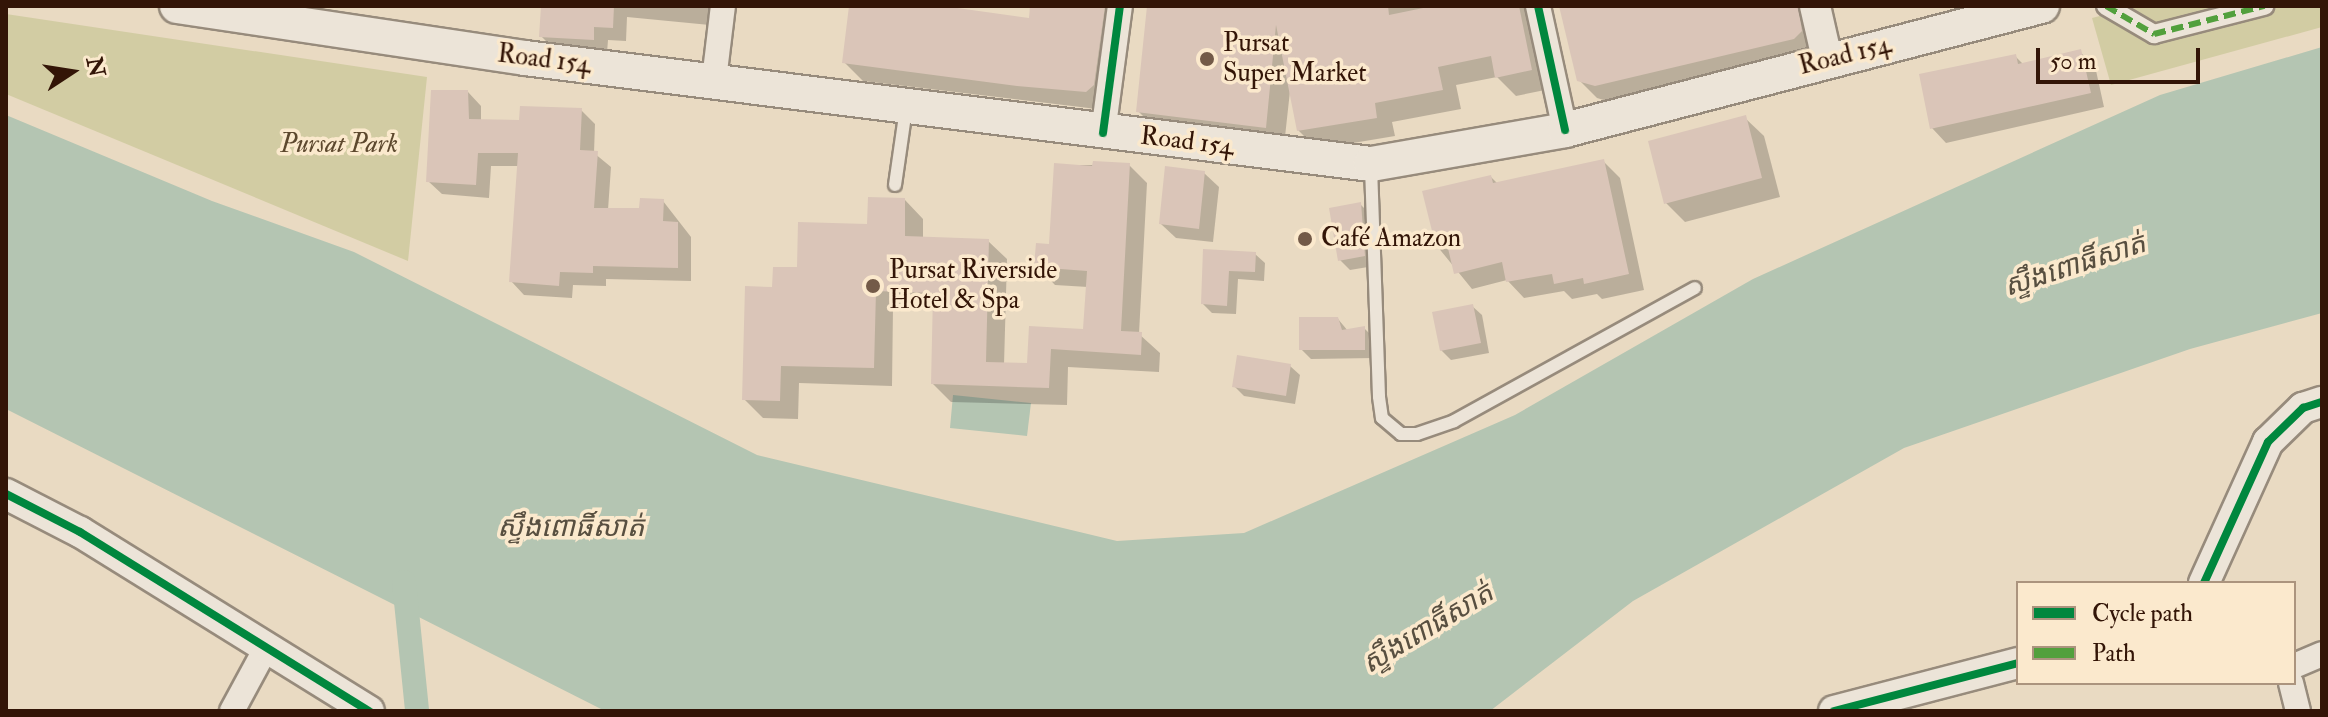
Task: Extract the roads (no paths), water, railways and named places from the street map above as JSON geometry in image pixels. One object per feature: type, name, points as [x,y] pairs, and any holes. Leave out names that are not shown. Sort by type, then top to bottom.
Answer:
[{"type":"main road","name":"Road 154","points":[[177,6],[324,18],[714,80],[1103,133],[1371,164],[1565,130],[1827,59],[2042,6]]},
{"type":"street","points":[[714,80],[723,6]]},
{"type":"street","points":[[1103,133],[1120,6]]},
{"type":"street","points":[[1538,6],[1565,130]]},
{"type":"street","points":[[1815,6],[1827,59]]},
{"type":"street","points":[[2106,6],[2154,34],[2264,6]]},
{"type":"street","points":[[2205,581],[2268,442],[2303,408],[2322,402]]},
{"type":"street","points":[[6,494],[80,532],[368,711]]},
{"type":"street","points":[[232,711],[266,648]]},
{"type":"street","points":[[2296,665],[2322,654]]},
{"type":"street","points":[[1834,711],[2016,664]]},
{"type":"street","points":[[2292,685],[2298,711]]},
{"type":"lane","points":[[895,185],[907,106]]},
{"type":"lane","points":[[1371,164],[1379,397],[1382,418],[1401,434],[1417,434],[1454,421],[1695,288]]},
{"type":"water","name":"ស្ទឹងពោធិ៍សាត់","points":[[2322,47],[2322,313],[2190,349],[1904,448],[1633,601],[1490,711],[605,711],[6,409],[6,115],[212,201],[354,252],[757,455],[1117,541],[1244,533],[1515,415],[1753,279],[2160,95]]},
{"type":"water","points":[[953,395],[1031,403],[1027,436],[950,428]]},
{"type":"waterway","points":[[404,582],[417,711]]},
{"type":"place","name":"Pursat Super Market","points":[[1207,59]]},
{"type":"place","name":"Café Amazon","points":[[1305,239]]},
{"type":"place","name":"Pursat Riverside Hotel & Spa","points":[[873,286]]},
{"type":"park label","name":"Pursat Park","points":[[339,145]]}]
